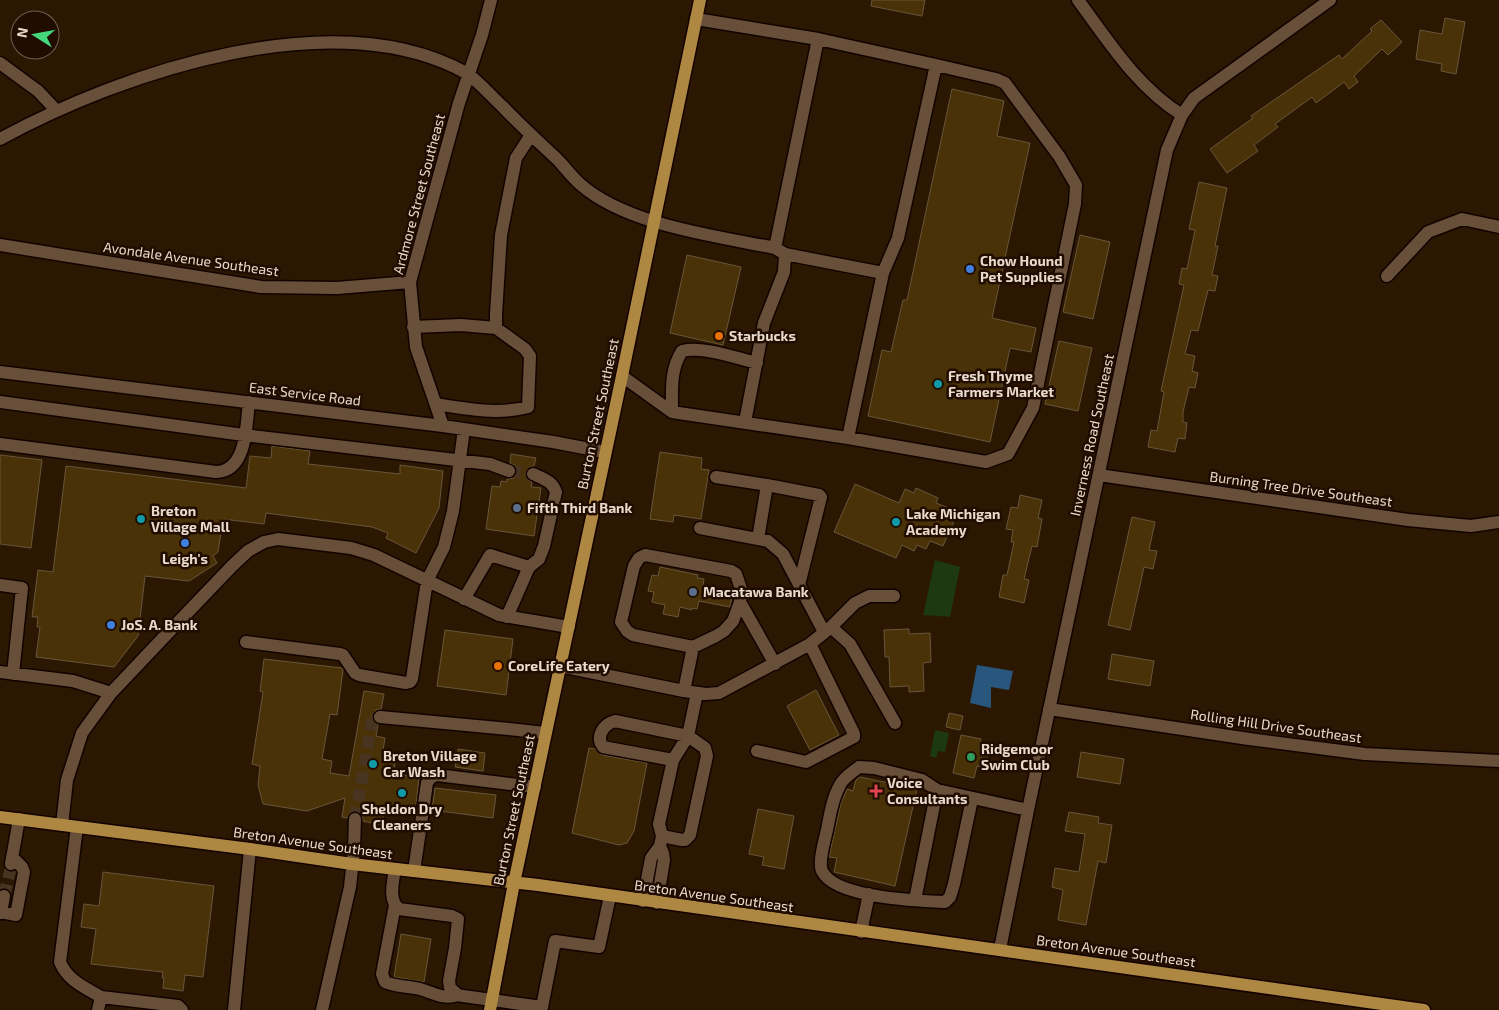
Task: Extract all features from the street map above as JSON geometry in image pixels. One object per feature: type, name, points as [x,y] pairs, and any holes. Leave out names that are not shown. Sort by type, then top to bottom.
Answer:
[{"type":"main road","name":"Burton Street Southeast","points":[[491,1005],[514,883],[700,0]]},
{"type":"main road","name":"Breton Avenue Southeast","points":[[0,817],[610,896],[861,932],[1000,949],[1424,1010]]},
{"type":"street","name":"Ardmore Street Southeast","points":[[443,426],[416,347],[410,282],[468,74],[482,35],[491,0]]},
{"type":"street","points":[[1078,0],[1130,70],[1164,104],[1182,115]]},
{"type":"street","name":"Inverness Road Southeast","points":[[1000,949],[1167,150],[1182,115],[1194,98],[1330,0]]},
{"type":"street","points":[[622,376],[672,412],[848,438],[986,462],[1008,454],[1033,408],[1076,204],[1076,185],[1059,156],[1005,83],[996,79],[818,39],[696,19]]},
{"type":"street","points":[[0,139],[55,109],[137,72],[213,48],[281,34]]},
{"type":"street","points":[[377,34],[422,47],[468,74],[580,184],[602,200],[628,214],[654,222],[883,273]]},
{"type":"street","points":[[745,422],[764,324],[784,272],[780,251],[818,39]]},
{"type":"street","points":[[0,63],[38,91],[55,109]]},
{"type":"street","points":[[848,438],[883,273],[898,238],[936,65]]},
{"type":"street","points":[[496,328],[501,235],[516,158],[531,135]]},
{"type":"street","points":[[1387,276],[1428,232],[1462,219],[1499,227]]},
{"type":"street","name":"Avondale Avenue Southeast","points":[[0,245],[261,287],[337,288],[410,282]]},
{"type":"street","points":[[413,327],[461,325],[496,328],[525,349],[530,356],[528,407],[512,411],[494,411],[436,404]]},
{"type":"street","points":[[672,412],[673,372],[675,362],[682,350],[700,349],[757,363]]},
{"type":"street","name":"East Service Road","points":[[0,372],[443,426],[553,442],[605,452]]},
{"type":"street","points":[[0,402],[490,464],[509,471]]},
{"type":"street","points":[[0,444],[224,472],[230,469],[237,460],[244,434],[249,402]]},
{"type":"street","points":[[246,642],[340,654],[343,655],[355,673],[359,675],[406,683],[410,682],[427,581],[444,547],[453,511],[464,429]]},
{"type":"street","points":[[507,617],[529,567],[538,559],[544,546],[556,492],[554,485],[533,474]]},
{"type":"street","name":"Burning Tree Drive Southeast","points":[[1099,475],[1408,520],[1471,526],[1499,522]]},
{"type":"street","points":[[716,477],[767,485],[819,495],[821,497],[799,585]]},
{"type":"street","points":[[758,539],[767,485]]},
{"type":"street","points":[[700,528],[768,541],[783,554],[799,585],[828,629],[850,644],[895,723]]},
{"type":"street","points":[[62,825],[66,780],[82,733],[111,693],[232,566],[248,551],[264,542],[278,539],[350,548],[374,555],[499,615],[569,627]]},
{"type":"street","points":[[464,599],[490,555],[529,567]]},
{"type":"street","points":[[645,555],[732,571],[738,577],[741,589],[740,602],[733,621],[724,631],[693,647],[633,635],[627,631],[621,622],[634,566],[639,558],[645,555]]},
{"type":"street","points":[[0,585],[22,588],[6,673],[73,681],[111,693]]},
{"type":"street","points":[[560,666],[684,691],[712,694],[726,690],[810,644],[855,603],[870,596],[894,596]]},
{"type":"street","points":[[740,602],[775,664]]},
{"type":"street","points":[[757,751],[806,762],[854,737],[810,644]]},
{"type":"street","points":[[684,691],[693,647]]},
{"type":"street","points":[[657,903],[664,860],[660,824],[672,760],[688,736],[697,693]]},
{"type":"street","name":"Rolling Hill Drive Southeast","points":[[1049,709],[1249,739],[1365,754],[1499,761]]},
{"type":"street","points":[[380,717],[509,728],[545,734]]},
{"type":"street","points":[[661,841],[685,840],[690,835],[707,756],[705,748],[688,736],[615,721],[606,725],[601,732],[600,741],[603,746],[672,760]]},
{"type":"street","points":[[972,799],[954,884],[950,897],[945,902],[898,900],[869,894],[841,886],[828,878],[822,870],[821,858],[832,806],[840,784],[859,767],[922,780],[936,790],[1028,810]]},
{"type":"street","points":[[414,871],[427,783],[431,777],[437,775],[535,787]]},
{"type":"street","points":[[915,900],[936,790]]},
{"type":"street","points":[[322,1010],[350,887],[355,819]]},
{"type":"street","points":[[4,896],[1,912],[16,915],[24,872],[22,867],[12,862],[18,820]]},
{"type":"street","points":[[77,827],[60,962],[64,972],[74,982],[101,996],[178,1006],[182,1010]]},
{"type":"street","points":[[643,901],[651,858],[661,841]]},
{"type":"street","points":[[234,1010],[250,849]]},
{"type":"street","points":[[395,869],[392,892],[395,905],[382,974],[384,982],[420,989],[443,997],[458,995]]},
{"type":"street","points":[[861,932],[869,894]]},
{"type":"street","points":[[395,905],[400,909],[452,916],[458,919],[455,948],[448,981],[450,988],[458,995],[491,1005],[542,1007],[554,941],[599,947],[610,896]]},
{"type":"street","points":[[98,1010],[101,996]]},
{"type":"green space","points":[[935,560],[960,567],[950,617],[923,615]]},
{"type":"green space","points":[[935,730],[949,733],[945,752],[938,751],[936,758],[930,756]]},
{"type":"water","points":[[977,665],[1013,671],[1009,690],[991,687],[991,708],[970,703]]},
{"type":"building","points":[[872,0],[925,0],[922,16],[871,6]]},
{"type":"building","points":[[1445,18],[1465,22],[1456,74],[1441,71],[1442,64],[1416,59],[1420,30],[1442,34]]},
{"type":"building","points":[[1381,20],[1402,42],[1388,55],[1382,49],[1354,76],[1358,82],[1349,89],[1344,82],[1316,103],[1312,97],[1275,124],[1278,127],[1254,145],[1258,151],[1227,173],[1210,149],[1253,118],[1251,116],[1339,55],[1342,59]]},
{"type":"building","points":[[952,89],[1004,101],[997,136],[1030,143],[992,318],[1036,328],[1031,352],[1010,348],[990,442],[868,416],[882,350],[891,352],[903,300],[907,300]]},
{"type":"building","points":[[1199,182],[1227,188],[1215,246],[1218,246],[1212,275],[1218,276],[1215,291],[1208,290],[1198,331],[1191,330],[1185,354],[1195,356],[1192,371],[1198,373],[1195,388],[1189,387],[1183,412],[1183,422],[1187,423],[1185,439],[1178,438],[1175,452],[1148,447],[1151,430],[1157,431],[1164,392],[1161,391],[1184,285],[1179,284],[1182,268],[1187,269],[1195,230],[1189,229]]},
{"type":"building","points":[[1080,235],[1110,242],[1093,319],[1063,312]]},
{"type":"building","points":[[687,255],[741,267],[723,345],[670,333]]},
{"type":"building","points":[[1059,341],[1092,348],[1078,411],[1045,404]]},
{"type":"building","points":[[272,446],[310,451],[308,464],[400,474],[400,465],[443,471],[439,508],[416,553],[386,538],[388,533],[372,527],[266,513],[264,524],[223,519],[218,552],[213,556],[217,563],[189,581],[145,576],[138,636],[114,667],[36,657],[40,627],[37,627],[38,617],[32,617],[38,570],[53,572],[66,466],[246,488],[250,456],[271,458]]},
{"type":"building","points":[[660,452],[702,458],[701,469],[709,470],[701,519],[674,515],[673,522],[650,519]]},
{"type":"building","points":[[511,454],[536,458],[534,466],[528,468],[525,474],[527,479],[532,482],[531,487],[541,488],[534,536],[486,529],[492,486],[500,487],[501,481],[507,482],[507,479],[514,478],[517,473],[516,466],[510,463]]},
{"type":"building","points":[[0,455],[42,460],[31,548],[0,544]]},
{"type":"building","name":"Lake Michigan Academy","points":[[855,484],[899,503],[905,489],[914,493],[916,488],[938,498],[936,503],[958,512],[943,546],[930,541],[926,549],[917,545],[914,551],[902,545],[896,558],[834,532]]},
{"type":"building","points":[[1020,495],[1042,500],[1038,518],[1042,519],[1037,547],[1032,546],[1024,579],[1029,580],[1024,603],[999,597],[1003,575],[1007,575],[1014,542],[1011,542],[1013,530],[1006,529],[1011,507],[1018,508]]},
{"type":"building","points":[[1132,517],[1155,522],[1149,550],[1157,551],[1153,569],[1144,567],[1130,630],[1108,625]]},
{"type":"building","name":"Macatawa Bank","points":[[660,567],[698,575],[697,578],[704,579],[703,586],[733,593],[730,607],[699,601],[697,609],[692,608],[692,610],[680,607],[678,617],[663,614],[665,605],[652,602],[654,592],[648,591],[652,575],[658,576]]},
{"type":"building","points":[[909,629],[909,634],[930,633],[931,662],[923,663],[924,691],[909,692],[909,686],[890,687],[889,657],[885,657],[884,630]]},
{"type":"building","points":[[445,630],[513,639],[506,695],[437,686]]},
{"type":"building","points":[[1112,654],[1154,661],[1150,686],[1108,679]]},
{"type":"building","points":[[264,659],[342,668],[337,715],[330,714],[322,759],[332,761],[330,773],[349,776],[364,691],[384,694],[381,709],[376,710],[372,716],[373,721],[378,725],[376,736],[385,738],[383,751],[397,754],[393,773],[419,778],[416,805],[400,815],[385,811],[381,825],[363,821],[362,815],[356,811],[351,812],[347,818],[342,817],[345,798],[307,811],[263,804],[258,785],[260,766],[252,764],[263,692],[260,691]]},
{"type":"building","points":[[816,690],[839,735],[810,750],[787,706]]},
{"type":"building","points":[[949,713],[963,716],[960,730],[946,727]]},
{"type":"building","name":"Ridgemoor Swim Club","points":[[961,735],[981,739],[979,751],[988,753],[985,767],[977,766],[974,778],[953,773]]},
{"type":"building","points":[[589,748],[595,749],[602,755],[647,763],[634,831],[627,843],[619,845],[572,833]]},
{"type":"building","points":[[458,749],[485,753],[483,771],[455,767]]},
{"type":"building","points":[[1081,752],[1124,759],[1120,784],[1077,777]]},
{"type":"building","points":[[860,777],[917,789],[895,886],[834,872],[837,858],[829,857],[841,803],[847,789],[853,791],[856,780]]},
{"type":"building","points":[[435,788],[496,795],[493,818],[432,810]]},
{"type":"building","points":[[758,809],[794,816],[784,869],[762,865],[764,857],[749,854]]},
{"type":"building","points":[[1069,812],[1099,817],[1098,823],[1112,825],[1106,863],[1098,861],[1086,925],[1058,920],[1063,890],[1052,887],[1055,868],[1079,872],[1085,834],[1065,831]]},
{"type":"building","points":[[103,872],[214,886],[203,977],[185,975],[183,991],[163,988],[163,972],[91,964],[96,929],[81,927],[84,904],[99,906]]},
{"type":"building","points":[[401,934],[431,939],[424,982],[394,977]]},
{"type":"tunnel","points":[[509,471],[533,474]]},
{"type":"tunnel","points":[[355,819],[373,716],[380,717]]},
{"type":"tunnel","points":[[4,896],[11,867]]},
{"type":"place","name":"Chow Hound Pet Supplies","points":[[970,269]]},
{"type":"place","name":"Starbucks","points":[[719,336]]},
{"type":"place","name":"Fresh Thyme Farmers Market","points":[[938,384]]},
{"type":"place","name":"Fifth Third Bank","points":[[517,508]]},
{"type":"place","name":"Breton Village Mall","points":[[141,519]]},
{"type":"place","name":"Lake Michigan Academy","points":[[896,522]]},
{"type":"place","name":"Leigh's","points":[[185,543]]},
{"type":"place","name":"Macatawa Bank","points":[[693,592]]},
{"type":"place","name":"JoS. A. Bank","points":[[111,625]]},
{"type":"place","name":"CoreLife Eatery","points":[[498,666]]},
{"type":"place","name":"Ridgemoor Swim Club","points":[[971,757]]},
{"type":"place","name":"Breton Village Car Wash","points":[[373,764]]},
{"type":"place","name":"Voice Consultants","points":[[876,791]]},
{"type":"place","name":"Sheldon Dry Cleaners","points":[[402,793]]}]
